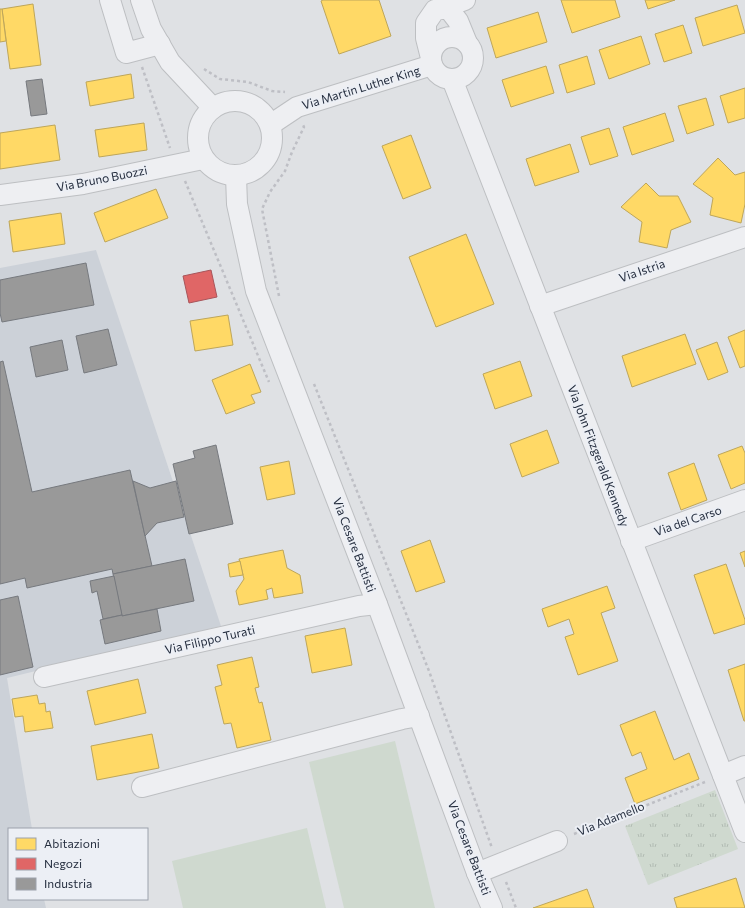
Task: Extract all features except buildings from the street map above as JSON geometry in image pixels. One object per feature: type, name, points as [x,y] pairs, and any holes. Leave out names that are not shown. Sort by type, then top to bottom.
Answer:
[{"type":"street","points":[[110,0],[126,53],[160,44]]},
{"type":"street","points":[[141,0],[151,29],[170,62],[213,108]]},
{"type":"street","points":[[457,4],[458,21],[467,43],[473,56],[470,69],[465,75],[452,79],[440,75],[432,62],[426,38],[426,23],[435,10],[457,4]]},
{"type":"street","points":[[432,62],[432,51],[441,40],[454,37],[467,43]]},
{"type":"street","name":"Via Martin Luther King","points":[[270,125],[297,108],[432,62]]},
{"type":"street","name":"Via John Fitzgerald Kennedy","points":[[452,79],[745,832]]},
{"type":"street","points":[[230,101],[244,102],[255,106],[264,115],[270,125],[273,141],[266,159],[256,170],[249,174],[236,176],[223,174],[212,169],[203,159],[198,145],[198,133],[203,118],[213,108],[230,101]]},
{"type":"street","name":"Via Bruno Buozzi","points":[[0,195],[83,184],[203,159]]},
{"type":"street","name":"Via Cesare Battisti","points":[[236,176],[237,204],[256,290],[419,716],[477,873],[492,908]]},
{"type":"street","name":"Via Istria","points":[[540,306],[745,237]]},
{"type":"street","name":"Via del Carso","points":[[632,541],[745,500]]},
{"type":"street","name":"Via Filippo Turati","points":[[44,677],[359,606],[376,604]]},
{"type":"street","points":[[142,787],[402,719],[419,716]]},
{"type":"street","points":[[722,775],[745,766]]},
{"type":"street","points":[[477,873],[557,841]]},
{"type":"path","points":[[137,50],[162,127],[272,388]]},
{"type":"path","points":[[203,68],[220,79],[248,82],[272,91],[286,92],[297,108],[304,127],[285,171],[270,192],[262,209],[281,302]]},
{"type":"path","points":[[312,379],[429,671],[516,908]]},
{"type":"path","name":"Via Adamello","points":[[557,841],[722,775]]},
{"type":"shaded area","points":[[96,250],[221,626],[7,678],[32,828],[8,828],[8,900],[44,900],[46,908],[0,908],[0,268]]},
{"type":"green space","points":[[395,741],[435,908],[344,908],[309,762]]},
{"type":"green space","points":[[715,790],[738,849],[648,885],[625,826]]},
{"type":"green space","points":[[307,828],[326,908],[183,908],[172,861]]}]
